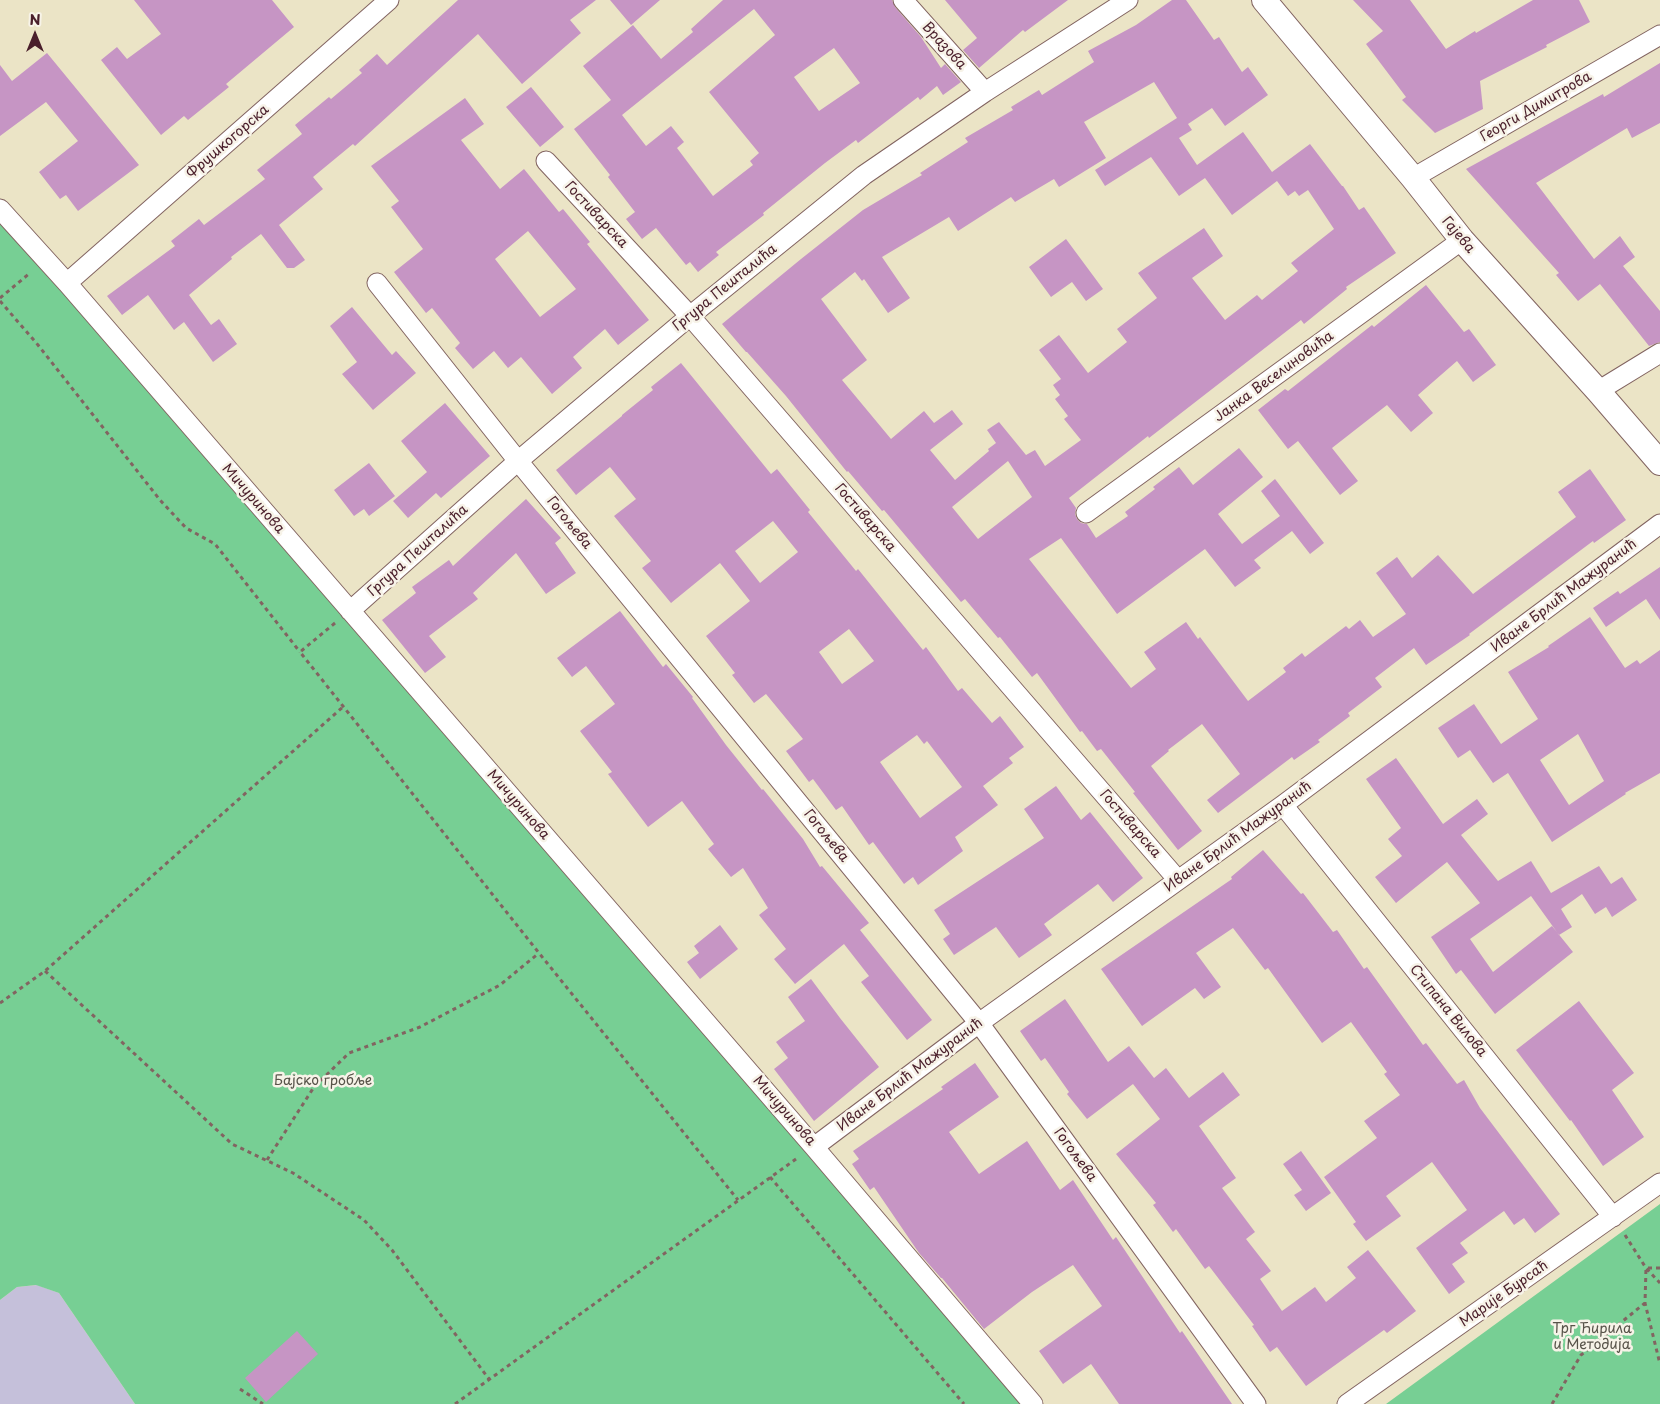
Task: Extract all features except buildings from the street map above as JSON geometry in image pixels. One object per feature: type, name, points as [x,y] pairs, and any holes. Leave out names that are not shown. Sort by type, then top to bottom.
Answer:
[{"type":"street","name":"Фрушкогорска","points":[[67,283],[389,0]]},
{"type":"street","name":"Вразова","points":[[903,0],[985,92]]},
{"type":"street","name":"Гргура Пешталића","points":[[350,611],[518,461],[690,316],[864,175],[985,92],[1128,0]]},
{"type":"street","name":"Гајева","points":[[1264,0],[1413,178],[1462,240],[1660,464]]},
{"type":"street","name":"Георги Димитрова","points":[[1413,178],[1660,35]]},
{"type":"street","name":"Гостиварска","points":[[546,161],[690,316],[1178,880]]},
{"type":"street","name":"Мичуринова","points":[[0,209],[67,283],[814,1147],[1033,1404]]},
{"type":"street","name":"Јанка Веселиновића","points":[[1086,513],[1462,240]]},
{"type":"street","name":"Гогољева","points":[[377,283],[518,461],[979,1023],[1256,1404]]},
{"type":"street","points":[[1598,392],[1660,353]]},
{"type":"street","name":"Иване Брлић Мажуранић","points":[[814,1147],[979,1023],[1283,805],[1660,524]]},
{"type":"street","name":"Стипана Вилова","points":[[1283,805],[1613,1217]]},
{"type":"street","name":"Марије Бурсаћ","points":[[1347,1404],[1660,1183]]},
{"type":"path","points":[[45,259],[0,300],[38,345],[160,500],[186,528],[215,544],[539,953],[738,1200]]},
{"type":"path","points":[[300,652],[350,611]]},
{"type":"path","points":[[1,1001],[45,971],[344,706]]},
{"type":"path","points":[[267,1160],[314,1087],[349,1053],[420,1027],[500,986],[539,953]]},
{"type":"path","points":[[45,971],[232,1144],[293,1173],[364,1220],[392,1250],[489,1380]]},
{"type":"path","points":[[455,1404],[770,1176],[814,1147]]},
{"type":"path","points":[[770,1176],[964,1404]]},
{"type":"path","points":[[1613,1217],[1646,1268],[1660,1283]]},
{"type":"path","points":[[1646,1268],[1660,1268]]},
{"type":"path","points":[[1646,1268],[1645,1303],[1660,1364]]},
{"type":"path","points":[[1552,1404],[1581,1355],[1645,1303]]},
{"type":"path","points":[[240,1389],[263,1404]]},
{"type":"shaded area","points":[[37,1285],[59,1293],[135,1404],[0,1404],[0,1300],[17,1287]]},
{"type":"green space","name":"Бајско гробље","points":[[0,219],[1030,1404],[135,1404],[59,1293],[36,1285],[17,1287],[0,1300]]},
{"type":"green space","name":"Трг Ћирила и Методија","points":[[1660,1204],[1660,1404],[1386,1404]]}]
